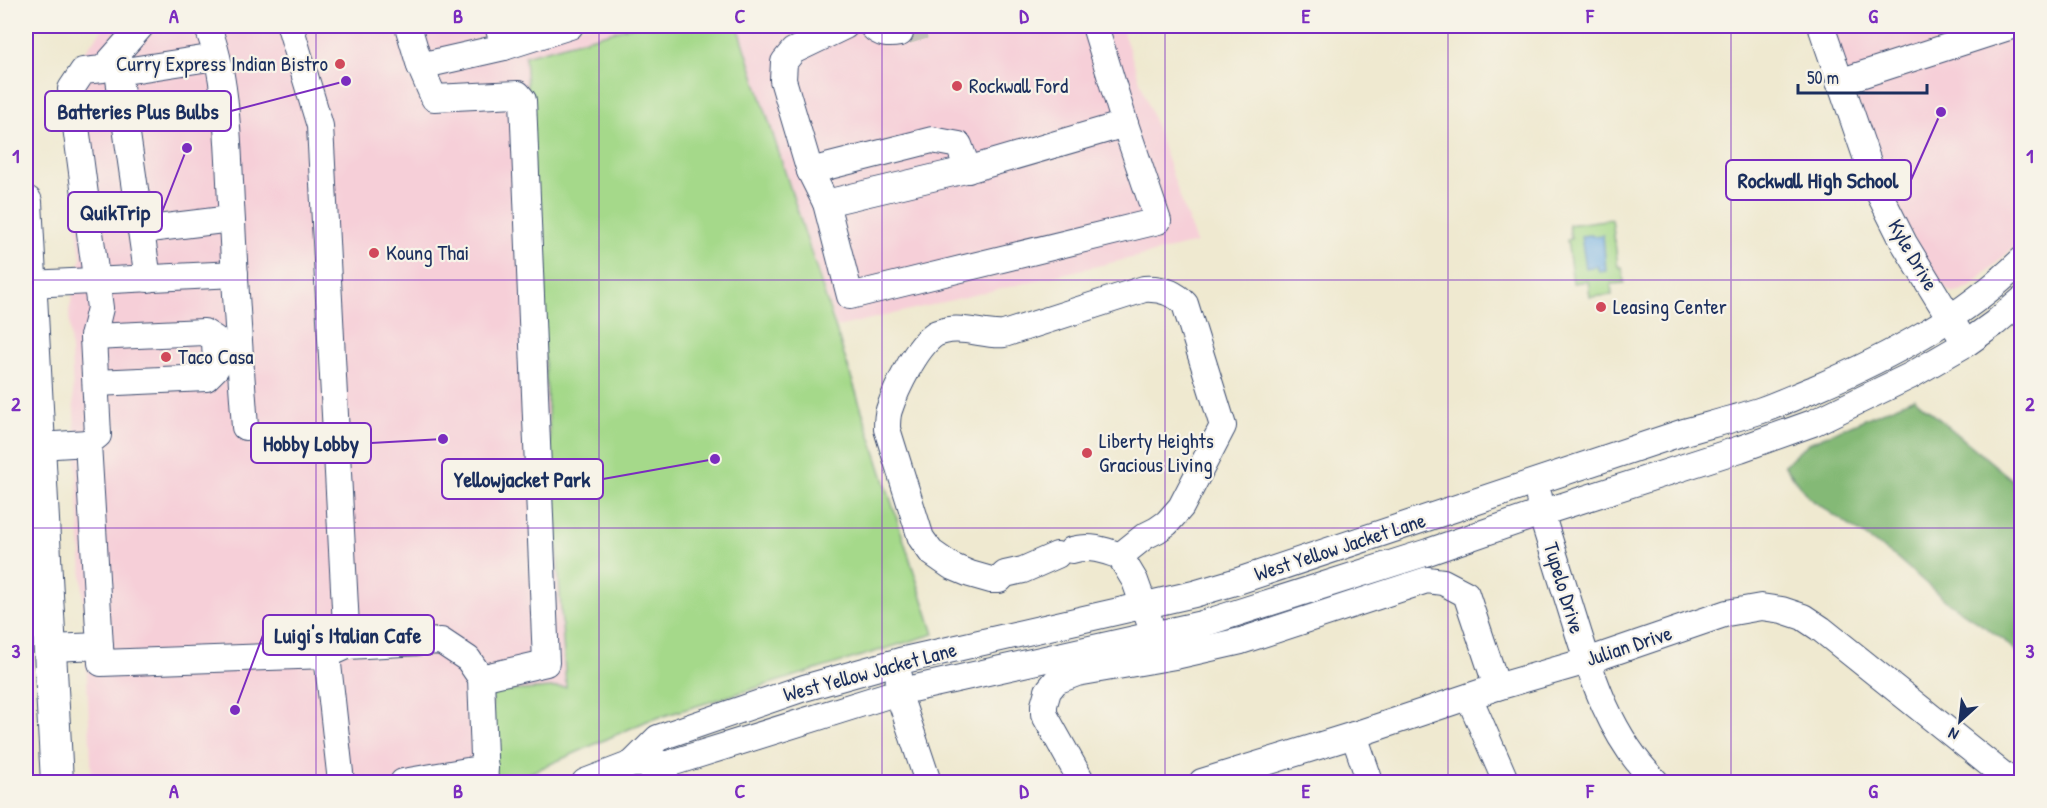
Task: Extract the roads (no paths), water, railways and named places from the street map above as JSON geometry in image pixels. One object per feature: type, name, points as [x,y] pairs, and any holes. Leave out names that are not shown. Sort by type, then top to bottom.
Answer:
[{"type":"main road","points":[[26,201],[30,284],[32,446],[50,648],[57,783]]},
{"type":"main road","points":[[26,627],[28,654],[54,729]]},
{"type":"street","points":[[141,26],[117,62],[148,279]]},
{"type":"street","points":[[207,26],[213,42],[222,87],[244,427]]},
{"type":"street","points":[[290,26],[320,126],[341,783]]},
{"type":"street","points":[[408,26],[420,66],[434,98],[518,94],[523,100],[546,663],[481,678]]},
{"type":"street","points":[[420,66],[501,36],[570,26]]},
{"type":"street","points":[[845,26],[793,51],[784,62],[783,80],[810,171],[826,203],[850,296],[1158,221],[1095,26]]},
{"type":"street","points":[[872,26],[887,36],[900,33]]},
{"type":"street","name":"Kyle Drive","points":[[1821,26],[1878,191],[1904,243],[1949,318],[1967,343]]},
{"type":"street","points":[[1839,82],[2012,26]]},
{"type":"street","points":[[32,446],[88,443],[98,435],[93,337],[100,308],[71,89],[83,71],[103,69],[117,62],[216,57]]},
{"type":"street","points":[[826,203],[968,170],[1125,124]]},
{"type":"street","points":[[810,171],[932,140],[959,145],[968,170]]},
{"type":"street","points":[[141,230],[231,219]]},
{"type":"street","name":"West Yellow Jacket Lane","points":[[628,775],[658,738],[804,688],[900,661],[1238,581],[1684,432],[1760,411],[1858,370],[1893,352],[1949,318],[2022,260]]},
{"type":"street","points":[[30,284],[235,274]]},
{"type":"street","points":[[1120,556],[1145,536],[1157,531],[1175,515],[1223,426],[1185,304],[1169,292],[1144,289],[1004,334],[994,335],[960,329],[937,333],[926,342],[910,366],[888,413],[887,429],[921,538],[931,552],[951,566],[991,580],[1082,547],[1099,549],[1120,556],[1135,581],[1153,635]]},
{"type":"street","name":"West Yellow Jacket Lane","points":[[585,783],[668,764],[898,692],[1202,624],[1740,449],[1813,423],[1876,394],[1967,343],[2022,300]]},
{"type":"street","points":[[93,337],[204,332],[215,339],[216,368],[206,378],[96,383]]},
{"type":"street","points":[[88,443],[101,663],[337,650],[441,641],[468,659],[481,678],[485,775],[403,783]]},
{"type":"street","name":"Tupelo Drive","points":[[1538,481],[1540,513],[1596,687],[1616,731],[1646,773],[1656,783]]},
{"type":"street","points":[[1082,783],[1044,714],[1048,691],[1056,681],[1077,673],[1175,656],[1241,641],[1427,580],[1443,582],[1466,594],[1497,687]]},
{"type":"street","name":"Julian Drive","points":[[1202,783],[1497,687],[1587,661],[1727,613],[1761,607],[1782,610],[1803,617],[1821,629],[2012,783]]},
{"type":"street","points":[[50,648],[100,646]]},
{"type":"street","points":[[900,661],[898,692],[921,775]]},
{"type":"street","points":[[1469,697],[1506,783]]},
{"type":"street","points":[[1354,735],[1370,783]]},
{"type":"water","points":[[1603,235],[1606,271],[1599,272],[1597,266],[1586,268],[1581,236]]},
{"type":"tunnel","points":[[900,33],[924,26]]},
{"type":"place","name":"Curry Express Indian Bistro","points":[[340,64]]},
{"type":"place","name":"Batteries Plus Bulbs","points":[[346,81]]},
{"type":"place","name":"Rockwall Ford","points":[[957,86]]},
{"type":"place","name":"Rockwall High School","points":[[1941,112]]},
{"type":"place","name":"QuikTrip","points":[[187,148]]},
{"type":"place","name":"Koung Thai","points":[[374,253]]},
{"type":"place","name":"Leasing Center","points":[[1601,307]]},
{"type":"place","name":"Taco Casa","points":[[166,357]]},
{"type":"place","name":"Hobby Lobby","points":[[443,439]]},
{"type":"place","name":"Liberty Heights Gracious Living","points":[[1087,453]]},
{"type":"place","name":"Yellowjacket Park","points":[[715,459]]},
{"type":"place","name":"Luigi's Italian Cafe","points":[[235,710]]}]
